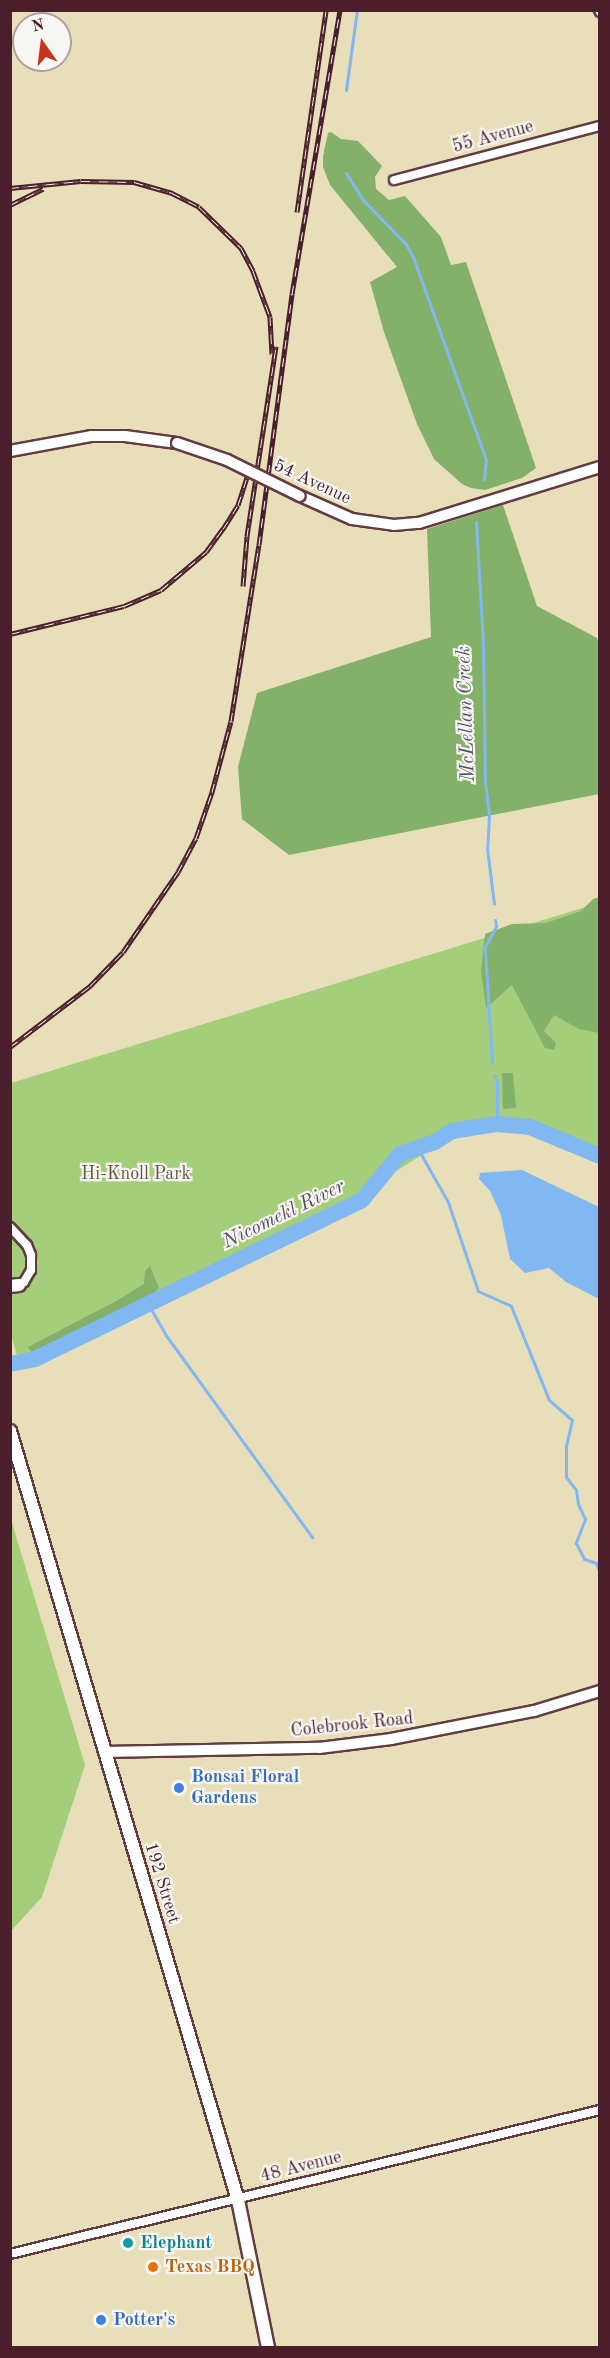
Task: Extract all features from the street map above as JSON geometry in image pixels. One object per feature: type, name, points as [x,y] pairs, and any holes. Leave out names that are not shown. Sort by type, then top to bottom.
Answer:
[{"type":"main road","name":"192 Street","points":[[10,1431],[237,2200],[268,2348]]},
{"type":"street","name":"55 Avenue","points":[[394,180],[600,126]]},
{"type":"street","name":"54 Avenue","points":[[10,451],[91,436],[126,436],[177,443],[227,460],[352,519],[394,525],[419,522],[600,467]]},
{"type":"street","points":[[10,1227],[27,1245],[31,1255],[31,1270],[13,1286]]},
{"type":"street","name":"Colebrook Road","points":[[104,1752],[319,1748],[392,1739],[534,1711],[600,1691]]},
{"type":"street","name":"48 Avenue","points":[[10,2254],[600,2110]]},
{"type":"green space","points":[[331,132],[341,139],[358,141],[382,166],[375,177],[376,189],[389,200],[405,196],[441,237],[451,265],[466,262],[536,468],[522,478],[485,490],[471,488],[462,484],[434,459],[417,424],[384,332],[370,282],[397,267],[330,185],[323,167],[323,156],[328,133]]},
{"type":"green space","points":[[503,505],[537,606],[597,638],[600,648],[599,794],[289,855],[242,819],[238,767],[257,693],[431,637],[427,529]]},
{"type":"green space","points":[[599,897],[599,1033],[579,1029],[554,1015],[544,1031],[556,1043],[554,1050],[545,1048],[512,985],[486,1008],[481,971],[485,934],[512,924],[546,923],[581,911],[593,899]]},
{"type":"green space","name":"Hi-Knoll Park","points":[[599,903],[599,1156],[545,1137],[507,1129],[480,1128],[457,1133],[334,1210],[242,1261],[160,1298],[62,1348],[17,1356],[11,1334],[11,1083]]},
{"type":"green space","points":[[502,1073],[513,1073],[516,1108],[503,1109]]},
{"type":"green space","points":[[150,1266],[159,1288],[150,1296],[32,1353],[28,1347],[144,1284],[145,1271]]},
{"type":"green space","points":[[10,1516],[85,1765],[42,1897],[11,1931]]},
{"type":"water","points":[[522,1170],[599,1207],[599,1299],[566,1282],[549,1268],[525,1273],[510,1259],[501,1215],[490,1191],[479,1179],[480,1173]]},
{"type":"waterway","points":[[346,90],[357,10]]},
{"type":"waterway","name":"McLellan Creek","points":[[346,173],[363,200],[406,244],[413,257],[486,460],[484,480]]},
{"type":"waterway","name":"McLellan Creek","points":[[476,522],[483,643],[485,782],[489,815],[487,848],[494,904]]},
{"type":"waterway","name":"McLellan Creek","points":[[492,1063],[485,947],[496,926],[495,920]]},
{"type":"waterway","name":"McLellan Creek","points":[[494,1075],[497,1083],[497,1124]]},
{"type":"waterway","name":"Nicomekl River","points":[[10,1364],[35,1359],[362,1200],[400,1154],[435,1142],[452,1131],[497,1124],[530,1127],[600,1156]]},
{"type":"waterway","points":[[418,1149],[448,1202],[478,1291],[511,1306],[549,1400],[572,1420],[566,1445],[566,1477],[576,1490],[578,1504],[585,1519],[576,1543],[584,1559],[596,1563],[600,1573]]},
{"type":"waterway","points":[[148,1304],[165,1334],[312,1537]]},
{"type":"railway","points":[[297,212],[326,10]]},
{"type":"railway","points":[[10,1047],[90,986],[123,952],[178,872],[196,838],[212,792],[231,721],[259,545],[292,294],[340,10]]},
{"type":"railway","points":[[10,188],[81,181],[134,182],[172,193],[199,207],[241,248],[253,271],[270,317],[272,354]]},
{"type":"railway","points":[[10,205],[43,189]]},
{"type":"railway","points":[[243,586],[247,536],[276,346]]},
{"type":"railway","points":[[10,634],[124,606],[161,590],[206,552],[223,529],[238,505],[251,465]]},
{"type":"place","name":"Bonsai Floral Gardens","points":[[179,1788]]},
{"type":"place","name":"Elephant","points":[[128,2243]]},
{"type":"place","name":"Texas BBQ","points":[[153,2267]]},
{"type":"place","name":"Potter's","points":[[101,2320]]}]
